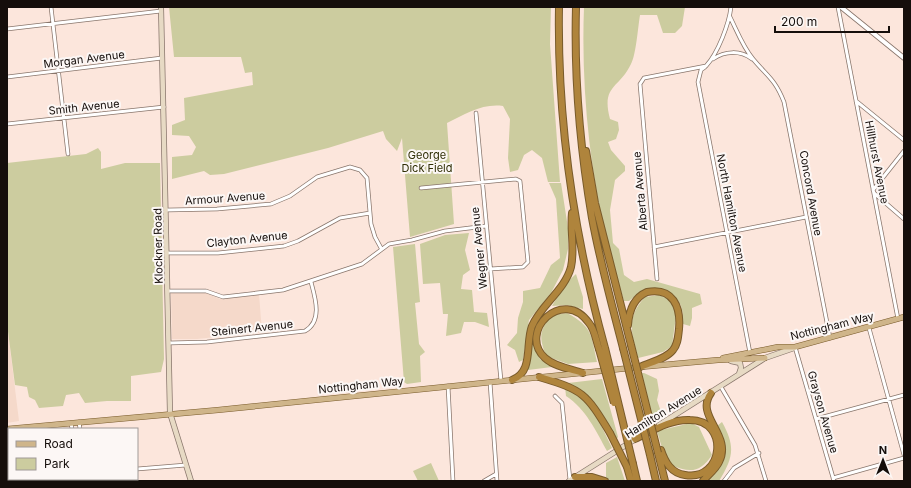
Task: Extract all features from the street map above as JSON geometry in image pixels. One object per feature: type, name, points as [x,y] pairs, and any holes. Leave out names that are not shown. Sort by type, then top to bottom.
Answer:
[{"type":"highway","points":[[559,7],[562,107],[573,203],[614,404],[621,414],[630,466],[631,481]]},
{"type":"highway","points":[[576,7],[578,106],[583,161],[592,220],[656,481]]},
{"type":"highway","points":[[578,106],[595,203],[647,412],[659,451],[665,481]]},
{"type":"highway","points":[[512,380],[522,374],[526,366],[531,332],[535,321],[564,281],[571,268],[573,246],[571,222],[573,203]]},
{"type":"highway","points":[[627,331],[631,308],[638,297],[643,294],[652,291],[660,292],[670,297],[676,305],[680,321],[676,346],[666,356],[640,367]]},
{"type":"highway","points":[[583,373],[558,366],[542,355],[539,347],[538,333],[542,321],[546,316],[560,309],[575,311],[589,322],[602,348]]},
{"type":"highway","points":[[539,377],[562,383],[581,393],[592,403],[630,466],[637,481]]},
{"type":"highway","points":[[703,481],[719,462],[722,450],[719,433],[705,407],[706,400],[712,393]]},
{"type":"highway","points":[[635,439],[664,425],[691,420],[701,422],[710,428],[716,436],[718,447],[716,458],[711,466],[702,473],[690,476],[680,474],[670,467],[659,451]]},
{"type":"highway","points":[[571,480],[592,477],[605,481]]},
{"type":"main road","name":"Klockner Road","points":[[161,9],[167,210],[170,413],[191,481]]},
{"type":"main road","name":"Nottingham Way","points":[[18,428],[718,360],[750,355],[778,347],[795,347],[904,318]]},
{"type":"main road","name":"Hamilton Avenue","points":[[571,480],[635,439],[712,393],[765,358],[795,347]]},
{"type":"main road","name":"Nottingham Way","points":[[750,355],[765,358]]},
{"type":"main road","points":[[718,360],[740,363],[741,368],[738,376]]},
{"type":"street","points":[[51,7],[68,154]]},
{"type":"street","points":[[711,60],[730,17],[731,7]]},
{"type":"street","name":"Hillhurst Avenue","points":[[838,7],[898,319]]},
{"type":"street","points":[[841,7],[904,58]]},
{"type":"street","points":[[7,29],[161,9]]},
{"type":"street","name":"Concord Avenue","points":[[730,17],[746,49],[754,60],[771,77],[784,102],[830,338]]},
{"type":"street","name":"Concord Avenue","points":[[711,60],[721,54],[733,52],[744,54],[754,60]]},
{"type":"street","name":"Morgan Avenue","points":[[7,77],[162,58]]},
{"type":"street","name":"North Hamilton Avenue","points":[[711,60],[702,70],[698,82],[753,366]]},
{"type":"street","name":"Alberta Avenue","points":[[657,279],[640,84],[644,78],[706,66]]},
{"type":"street","points":[[856,101],[904,140]]},
{"type":"street","name":"Smith Avenue","points":[[7,124],[164,107]]},
{"type":"street","name":"Wegner Avenue","points":[[476,113],[501,381]]},
{"type":"street","points":[[904,151],[873,192],[904,219]]},
{"type":"street","name":"Armour Avenue","points":[[167,210],[217,209],[271,204],[290,196],[317,177],[350,167],[360,170],[366,175],[372,231],[381,248]]},
{"type":"street","points":[[421,188],[516,179],[520,181],[528,262],[523,267],[490,270]]},
{"type":"street","name":"Clayton Avenue","points":[[167,253],[218,253],[284,246],[298,241],[340,218],[370,213]]},
{"type":"street","points":[[654,247],[806,217]]},
{"type":"street","points":[[168,291],[206,291],[223,297],[283,290],[362,264],[381,248],[389,244],[412,240],[444,231],[486,226]]},
{"type":"street","name":"Steinert Avenue","points":[[169,343],[207,342],[306,331],[314,323],[316,314],[311,282]]},
{"type":"street","points":[[869,328],[904,455]]},
{"type":"street","name":"Grayson Avenue","points":[[795,347],[833,479]]},
{"type":"street","points":[[490,382],[497,481]]},
{"type":"street","points":[[448,386],[453,481]]},
{"type":"street","points":[[721,387],[759,453],[766,481]]},
{"type":"street","points":[[816,419],[904,395]]},
{"type":"street","points":[[555,396],[562,403],[571,480]]},
{"type":"street","points":[[79,422],[80,428]]},
{"type":"street","points":[[71,423],[72,428]]},
{"type":"street","points":[[724,481],[734,468],[759,453]]},
{"type":"street","points":[[833,479],[904,458]]},
{"type":"street","points":[[138,470],[186,465]]},
{"type":"street","points":[[484,481],[496,474]]},
{"type":"street","points":[[16,481],[26,480]]},
{"type":"shaded area","points":[[204,292],[220,299],[259,294],[262,332],[197,339],[172,339],[171,293]]},
{"type":"shaded area","points":[[7,324],[19,421],[7,423]]},
{"type":"green space","name":"George Dick Field","points":[[169,7],[551,7],[550,44],[560,182],[548,182],[542,158],[532,150],[524,155],[518,170],[510,172],[508,158],[510,119],[503,106],[488,106],[474,110],[447,123],[454,224],[410,237],[402,138],[397,151],[386,139],[383,131],[328,148],[224,174],[210,175],[204,171],[172,179],[172,157],[192,155],[196,147],[189,136],[172,135],[172,125],[185,120],[184,98],[253,85],[252,72],[245,73],[241,57],[174,57]]},
{"type":"green space","points":[[584,7],[685,7],[682,26],[675,33],[663,33],[657,15],[640,15],[633,60],[626,72],[613,88],[608,100],[610,119],[618,122],[619,130],[616,139],[608,142],[611,150],[625,166],[625,171],[615,180],[610,210],[613,243],[619,249],[624,275],[634,282],[647,279],[700,294],[702,304],[692,308],[690,326],[683,324],[682,310],[676,298],[662,290],[646,289],[641,291],[629,301],[624,301],[609,249],[595,184],[591,155],[585,96],[583,36]]},
{"type":"green space","points":[[98,148],[101,152],[101,169],[125,163],[160,163],[164,359],[161,372],[131,376],[131,401],[85,403],[79,393],[66,395],[63,406],[39,408],[35,400],[29,397],[27,387],[15,385],[7,324],[7,163],[86,154]]},
{"type":"green space","points":[[549,183],[561,183],[568,228],[568,249],[563,270],[551,293],[529,320],[523,360],[519,362],[515,350],[507,345],[517,333],[518,318],[523,302],[523,291],[540,288],[551,265],[560,258],[556,199]]},
{"type":"green space","points":[[469,233],[465,250],[470,270],[463,275],[461,289],[472,290],[474,312],[487,313],[489,327],[475,322],[464,322],[461,333],[446,336],[448,314],[443,314],[440,283],[423,284],[420,244],[445,235]]},
{"type":"green space","points":[[415,244],[420,302],[415,303],[419,344],[425,352],[420,356],[421,382],[407,384],[404,382],[393,247]]},
{"type":"green space","points":[[576,274],[583,297],[583,309],[567,305],[552,306],[565,284]]},
{"type":"green space","points":[[659,295],[671,300],[676,316],[672,346],[663,352],[638,358],[632,333],[635,312],[645,297]]},
{"type":"green space","points":[[567,313],[582,323],[590,333],[597,362],[568,364],[546,356],[541,339],[542,330],[551,315]]},
{"type":"green space","points":[[532,338],[540,359],[552,367],[528,370]]},
{"type":"green space","points":[[640,373],[644,373],[657,379],[659,391],[657,400],[662,415],[653,422]]},
{"type":"green space","points":[[602,379],[618,437],[616,440],[601,413],[585,393],[568,383]]},
{"type":"green space","points":[[565,387],[581,396],[596,415],[612,448],[607,451],[585,414],[566,396]]},
{"type":"green space","points":[[722,422],[731,446],[730,459],[719,481],[706,481],[723,458],[717,426]]},
{"type":"green space","points":[[691,423],[699,427],[712,455],[708,461],[694,470],[671,465],[662,448],[657,431]]},
{"type":"green space","points":[[617,457],[625,481],[610,481],[606,477],[606,463]]},
{"type":"green space","points":[[431,463],[439,481],[418,481],[413,471]]}]
